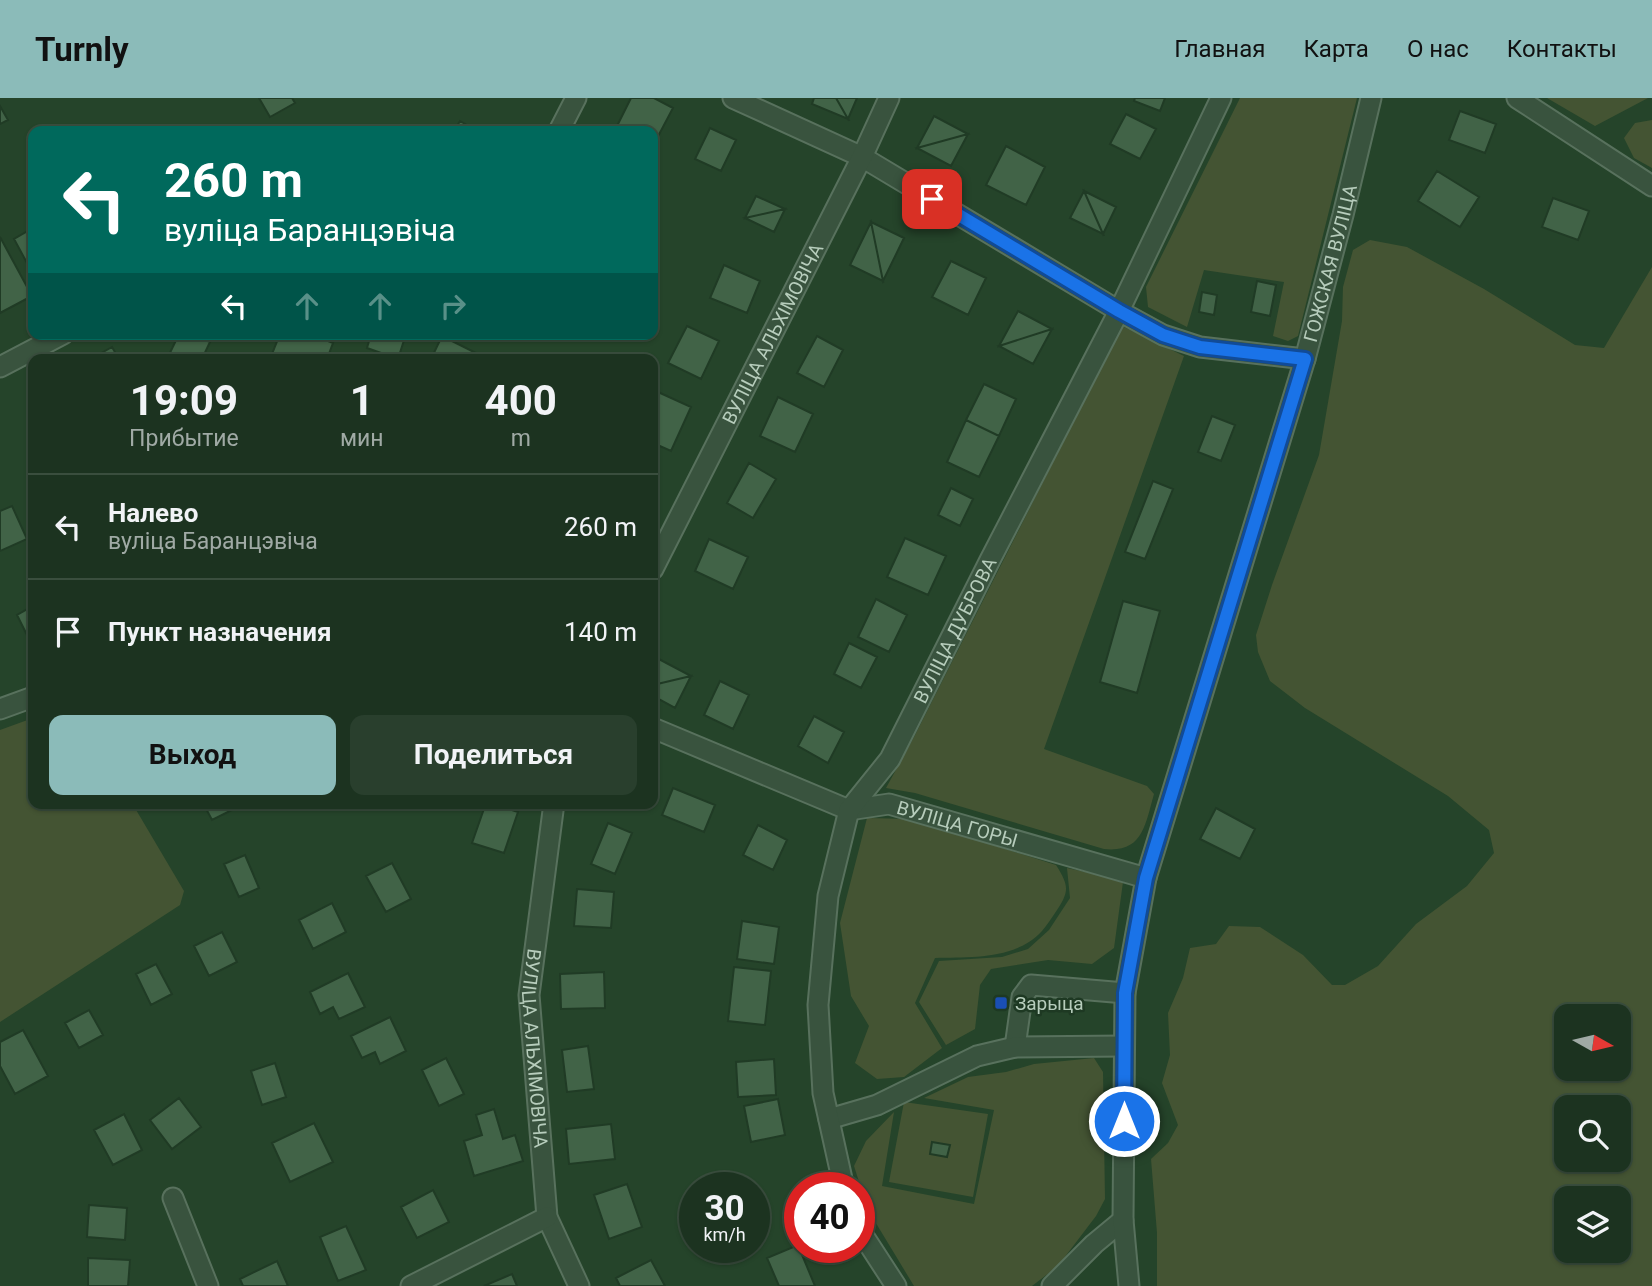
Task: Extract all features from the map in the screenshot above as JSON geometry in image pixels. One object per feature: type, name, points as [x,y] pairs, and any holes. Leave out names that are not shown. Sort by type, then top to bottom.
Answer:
[{"type":"street","points":[[562,126],[576,98]]},
{"type":"street","points":[[733,98],[862,157],[1163,335],[1200,347],[1305,359]]},
{"type":"street","name":"ВУЛІЦА АЛЬХІМОВІЧА","points":[[658,559],[862,157],[889,98]]},
{"type":"street","name":"ВУЛІЦА ДУБРОВА","points":[[841,1172],[823,1093],[818,1005],[828,895],[849,810],[890,760],[1119,311],[1221,98]]},
{"type":"street","name":"ГОЖСКАЯ ВУЛІЦА","points":[[1129,1286],[1123,1220],[1125,993],[1146,878],[1305,359],[1371,98]]},
{"type":"street","points":[[1517,98],[1652,186]]},
{"type":"street","points":[[0,367],[52,340]]},
{"type":"street","points":[[0,709],[28,699]]},
{"type":"street","points":[[658,730],[849,810]]},
{"type":"street","name":"ВУЛІЦА ГОРЫ","points":[[849,810],[889,804],[1146,878]]},
{"type":"street","name":"ВУЛІЦА АЛЬХІМОВІЧА","points":[[553,809],[529,995],[547,1217],[579,1286]]},
{"type":"street","points":[[1015,1047],[1022,997],[1031,985],[1125,993]]},
{"type":"street","points":[[829,1119],[877,1105],[977,1056],[1015,1047],[1124,1046]]},
{"type":"street","points":[[173,1198],[208,1286]]},
{"type":"street","points":[[411,1286],[547,1217]]},
{"type":"street","points":[[1052,1286],[1094,1244],[1123,1220]]},
{"type":"street","points":[[875,1254],[896,1286]]},
{"type":"green space","points":[[1240,98],[1357,98],[1298,336],[1288,341],[1273,336],[1284,282],[1204,270],[1187,327],[1148,307],[1146,287]]},
{"type":"green space","points":[[1547,98],[1648,98],[1595,126]]},
{"type":"green space","points":[[1652,120],[1652,168],[1634,158],[1624,138],[1635,123]]},
{"type":"green space","points":[[1370,240],[1407,247],[1484,289],[1575,345],[1604,348],[1652,267],[1652,1286],[1157,1286],[1157,1233],[1151,1159],[1168,1143],[1178,1125],[1162,1083],[1170,1055],[1168,1013],[1183,978],[1190,948],[1216,944],[1229,926],[1260,927],[1303,955],[1332,985],[1345,985],[1378,966],[1416,924],[1467,886],[1494,853],[1489,830],[1448,796],[1305,708],[1270,681],[1258,652],[1256,635],[1319,455],[1342,321],[1343,287],[1353,250]]},
{"type":"green space","points":[[1122,326],[1184,356],[1044,749],[1147,786],[1154,794],[1145,826],[1135,842],[1117,849],[1104,849],[915,793],[886,788]]},
{"type":"green space","points":[[28,720],[28,809],[136,809],[184,891],[180,905],[0,1022],[0,730]]},
{"type":"green space","points":[[867,818],[911,819],[1056,865],[1066,884],[1063,900],[1042,931],[1019,947],[992,955],[935,958],[915,1003],[942,1048],[904,1077],[877,1079],[855,1063],[869,1026],[851,996],[840,923]]},
{"type":"green space","points":[[1067,868],[1123,882],[1114,948],[1092,964],[1048,960],[991,969],[980,985],[975,1029],[946,1045],[919,1002],[939,961],[1002,957],[1028,949],[1049,930],[1070,898]]},
{"type":"green space","points":[[1094,1058],[1103,1072],[1105,1199],[1096,1216],[1058,1266],[1032,1286],[914,1286],[875,1222],[875,1172],[856,1172],[854,1166],[866,1141],[894,1112],[882,1186],[974,1204],[994,1110],[924,1098],[968,1077],[1006,1072],[1034,1064]]},
{"type":"green space","points":[[904,1102],[988,1114],[973,1197],[889,1182]]},
{"type":"building","points":[[259,98],[292,98],[295,103],[270,117]]},
{"type":"building","points":[[631,98],[654,98],[673,108],[658,136],[658,126],[617,126]]},
{"type":"building","points":[[814,98],[836,98],[848,119],[812,104]]},
{"type":"building","points":[[836,98],[857,98],[848,119]]},
{"type":"building","points":[[1135,98],[1165,98],[1160,111],[1134,101]]},
{"type":"building","points":[[0,106],[8,120],[0,124]]},
{"type":"building","points":[[1460,111],[1496,124],[1485,153],[1449,140]]},
{"type":"building","points":[[1126,114],[1156,129],[1140,159],[1110,144]]},
{"type":"building","points":[[934,116],[968,134],[917,148]]},
{"type":"building","points":[[710,128],[736,140],[721,171],[695,159]]},
{"type":"building","points":[[968,134],[951,166],[917,148]]},
{"type":"building","points":[[1006,146],[1045,167],[1026,205],[986,185]]},
{"type":"building","points":[[1437,171],[1479,197],[1460,227],[1418,201]]},
{"type":"building","points":[[1084,191],[1103,234],[1070,218]]},
{"type":"building","points":[[1084,191],[1116,207],[1103,234]]},
{"type":"building","points":[[756,196],[785,209],[745,218]]},
{"type":"building","points":[[1553,198],[1589,211],[1578,240],[1542,227]]},
{"type":"building","points":[[785,209],[774,232],[745,218]]},
{"type":"building","points":[[871,222],[883,281],[850,265]]},
{"type":"building","points":[[871,222],[904,238],[883,281]]},
{"type":"building","points":[[28,231],[28,265],[14,239]]},
{"type":"building","points":[[0,237],[28,289],[28,298],[0,313]]},
{"type":"building","points":[[951,261],[986,278],[968,315],[932,297]]},
{"type":"building","points":[[724,265],[760,281],[747,313],[710,298]]},
{"type":"building","points":[[1257,281],[1276,285],[1270,316],[1251,312]]},
{"type":"building","points":[[1202,292],[1217,295],[1214,315],[1199,312]]},
{"type":"building","points":[[1018,311],[1052,329],[999,346]]},
{"type":"building","points":[[687,326],[719,341],[701,379],[668,363]]},
{"type":"building","points":[[1052,329],[1033,364],[999,346]]},
{"type":"building","points":[[817,336],[843,350],[824,387],[797,373]]},
{"type":"building","points":[[176,340],[210,342],[204,354],[169,354]]},
{"type":"building","points":[[278,340],[326,340],[333,343],[329,354],[272,354]]},
{"type":"building","points":[[369,340],[404,340],[400,354],[384,354],[367,348]]},
{"type":"building","points":[[440,340],[450,340],[478,354],[433,354]]},
{"type":"building","points":[[112,347],[116,354],[100,354]]},
{"type":"building","points":[[984,384],[1016,399],[999,436],[966,420]]},
{"type":"building","points":[[658,392],[691,407],[671,451],[658,445]]},
{"type":"building","points":[[778,397],[813,414],[795,452],[760,436]]},
{"type":"building","points":[[1212,416],[1235,425],[1221,461],[1198,452]]},
{"type":"building","points":[[966,420],[999,436],[979,477],[947,462]]},
{"type":"building","points":[[749,463],[776,479],[753,518],[727,503]]},
{"type":"building","points":[[1153,481],[1173,489],[1145,559],[1125,552]]},
{"type":"building","points":[[951,488],[973,499],[960,526],[938,515]]},
{"type":"building","points":[[12,506],[27,539],[0,551],[0,511]]},
{"type":"building","points":[[905,538],[946,556],[928,595],[887,577]]},
{"type":"building","points":[[709,539],[748,557],[733,589],[695,571]]},
{"type":"building","points":[[876,599],[907,615],[889,652],[858,637]]},
{"type":"building","points":[[1123,601],[1160,611],[1137,693],[1100,682]]},
{"type":"building","points":[[28,609],[28,637],[17,615]]},
{"type":"building","points":[[849,643],[877,657],[861,688],[834,674]]},
{"type":"building","points":[[658,659],[691,676],[658,684]]},
{"type":"building","points":[[691,676],[675,708],[658,699],[658,684]]},
{"type":"building","points":[[720,681],[749,695],[733,729],[704,715]]},
{"type":"building","points":[[814,716],[844,732],[828,763],[798,746]]},
{"type":"building","points":[[673,788],[715,805],[704,832],[662,815]]},
{"type":"building","points":[[1216,808],[1255,829],[1240,859],[1200,839]]},
{"type":"building","points":[[206,809],[234,809],[212,820]]},
{"type":"building","points":[[484,809],[509,809],[518,812],[504,853],[472,843]]},
{"type":"building","points":[[608,823],[632,833],[615,874],[591,864]]},
{"type":"building","points":[[758,825],[787,840],[773,870],[743,855]]},
{"type":"building","points":[[245,855],[259,888],[239,897],[224,864]]},
{"type":"building","points":[[392,863],[411,899],[386,912],[366,876]]},
{"type":"building","points":[[577,889],[614,892],[611,928],[574,926]]},
{"type":"building","points":[[332,903],[346,932],[313,949],[299,920]]},
{"type":"building","points":[[742,921],[779,927],[774,964],[737,959]]},
{"type":"building","points":[[222,932],[237,962],[209,976],[194,946]]},
{"type":"building","points":[[156,964],[172,994],[151,1005],[136,974]]},
{"type":"building","points":[[734,967],[771,971],[765,1025],[728,1021]]},
{"type":"building","points":[[604,972],[605,1008],[561,1009],[560,974]]},
{"type":"building","points":[[348,973],[365,1007],[339,1019],[333,1007],[320,1014],[310,992]]},
{"type":"building","points":[[89,1010],[103,1035],[79,1048],[65,1023]]},
{"type":"building","points":[[390,1017],[406,1051],[380,1064],[375,1052],[362,1058],[351,1036]]},
{"type":"building","points":[[23,1030],[48,1076],[15,1094],[0,1066],[0,1042]]},
{"type":"building","points":[[588,1046],[594,1089],[567,1092],[562,1050]]},
{"type":"building","points":[[446,1058],[464,1094],[439,1106],[422,1070]]},
{"type":"building","points":[[774,1059],[776,1095],[738,1097],[736,1062]]},
{"type":"building","points":[[275,1063],[286,1097],[262,1105],[251,1071]]},
{"type":"building","points":[[179,1098],[201,1127],[172,1149],[150,1120]]},
{"type":"building","points":[[778,1099],[785,1135],[751,1142],[744,1106]]},
{"type":"building","points":[[494,1109],[503,1139],[515,1135],[523,1161],[474,1176],[464,1141],[482,1135],[476,1115]]},
{"type":"building","points":[[124,1114],[142,1150],[113,1165],[94,1130]]},
{"type":"building","points":[[314,1123],[333,1162],[290,1182],[272,1143]]},
{"type":"building","points":[[611,1124],[615,1159],[569,1164],[566,1129]]},
{"type":"building","points":[[932,1142],[950,1145],[947,1157],[930,1154]]},
{"type":"building","points":[[627,1184],[642,1227],[609,1239],[594,1195]]},
{"type":"building","points":[[433,1190],[449,1222],[417,1238],[401,1207]]},
{"type":"building","points":[[89,1205],[127,1208],[125,1240],[87,1237]]},
{"type":"building","points":[[346,1226],[366,1270],[338,1281],[320,1237]]},
{"type":"building","points":[[784,1251],[784,1263],[805,1263],[815,1286],[779,1286],[769,1263],[770,1257]]},
{"type":"building","points":[[88,1258],[130,1260],[128,1286],[88,1286]]},
{"type":"building","points":[[651,1260],[665,1286],[620,1286],[616,1278]]},
{"type":"building","points":[[277,1261],[288,1286],[243,1286],[240,1279]]},
{"type":"building","points":[[512,1274],[517,1286],[484,1286]]},
{"type":"place","name":"Зарыца","points":[[1001,1003]]},
{"type":"route","points":[[932,199],[1163,335],[1200,347],[1305,359],[1146,878],[1125,993],[1124,1121]]}]
